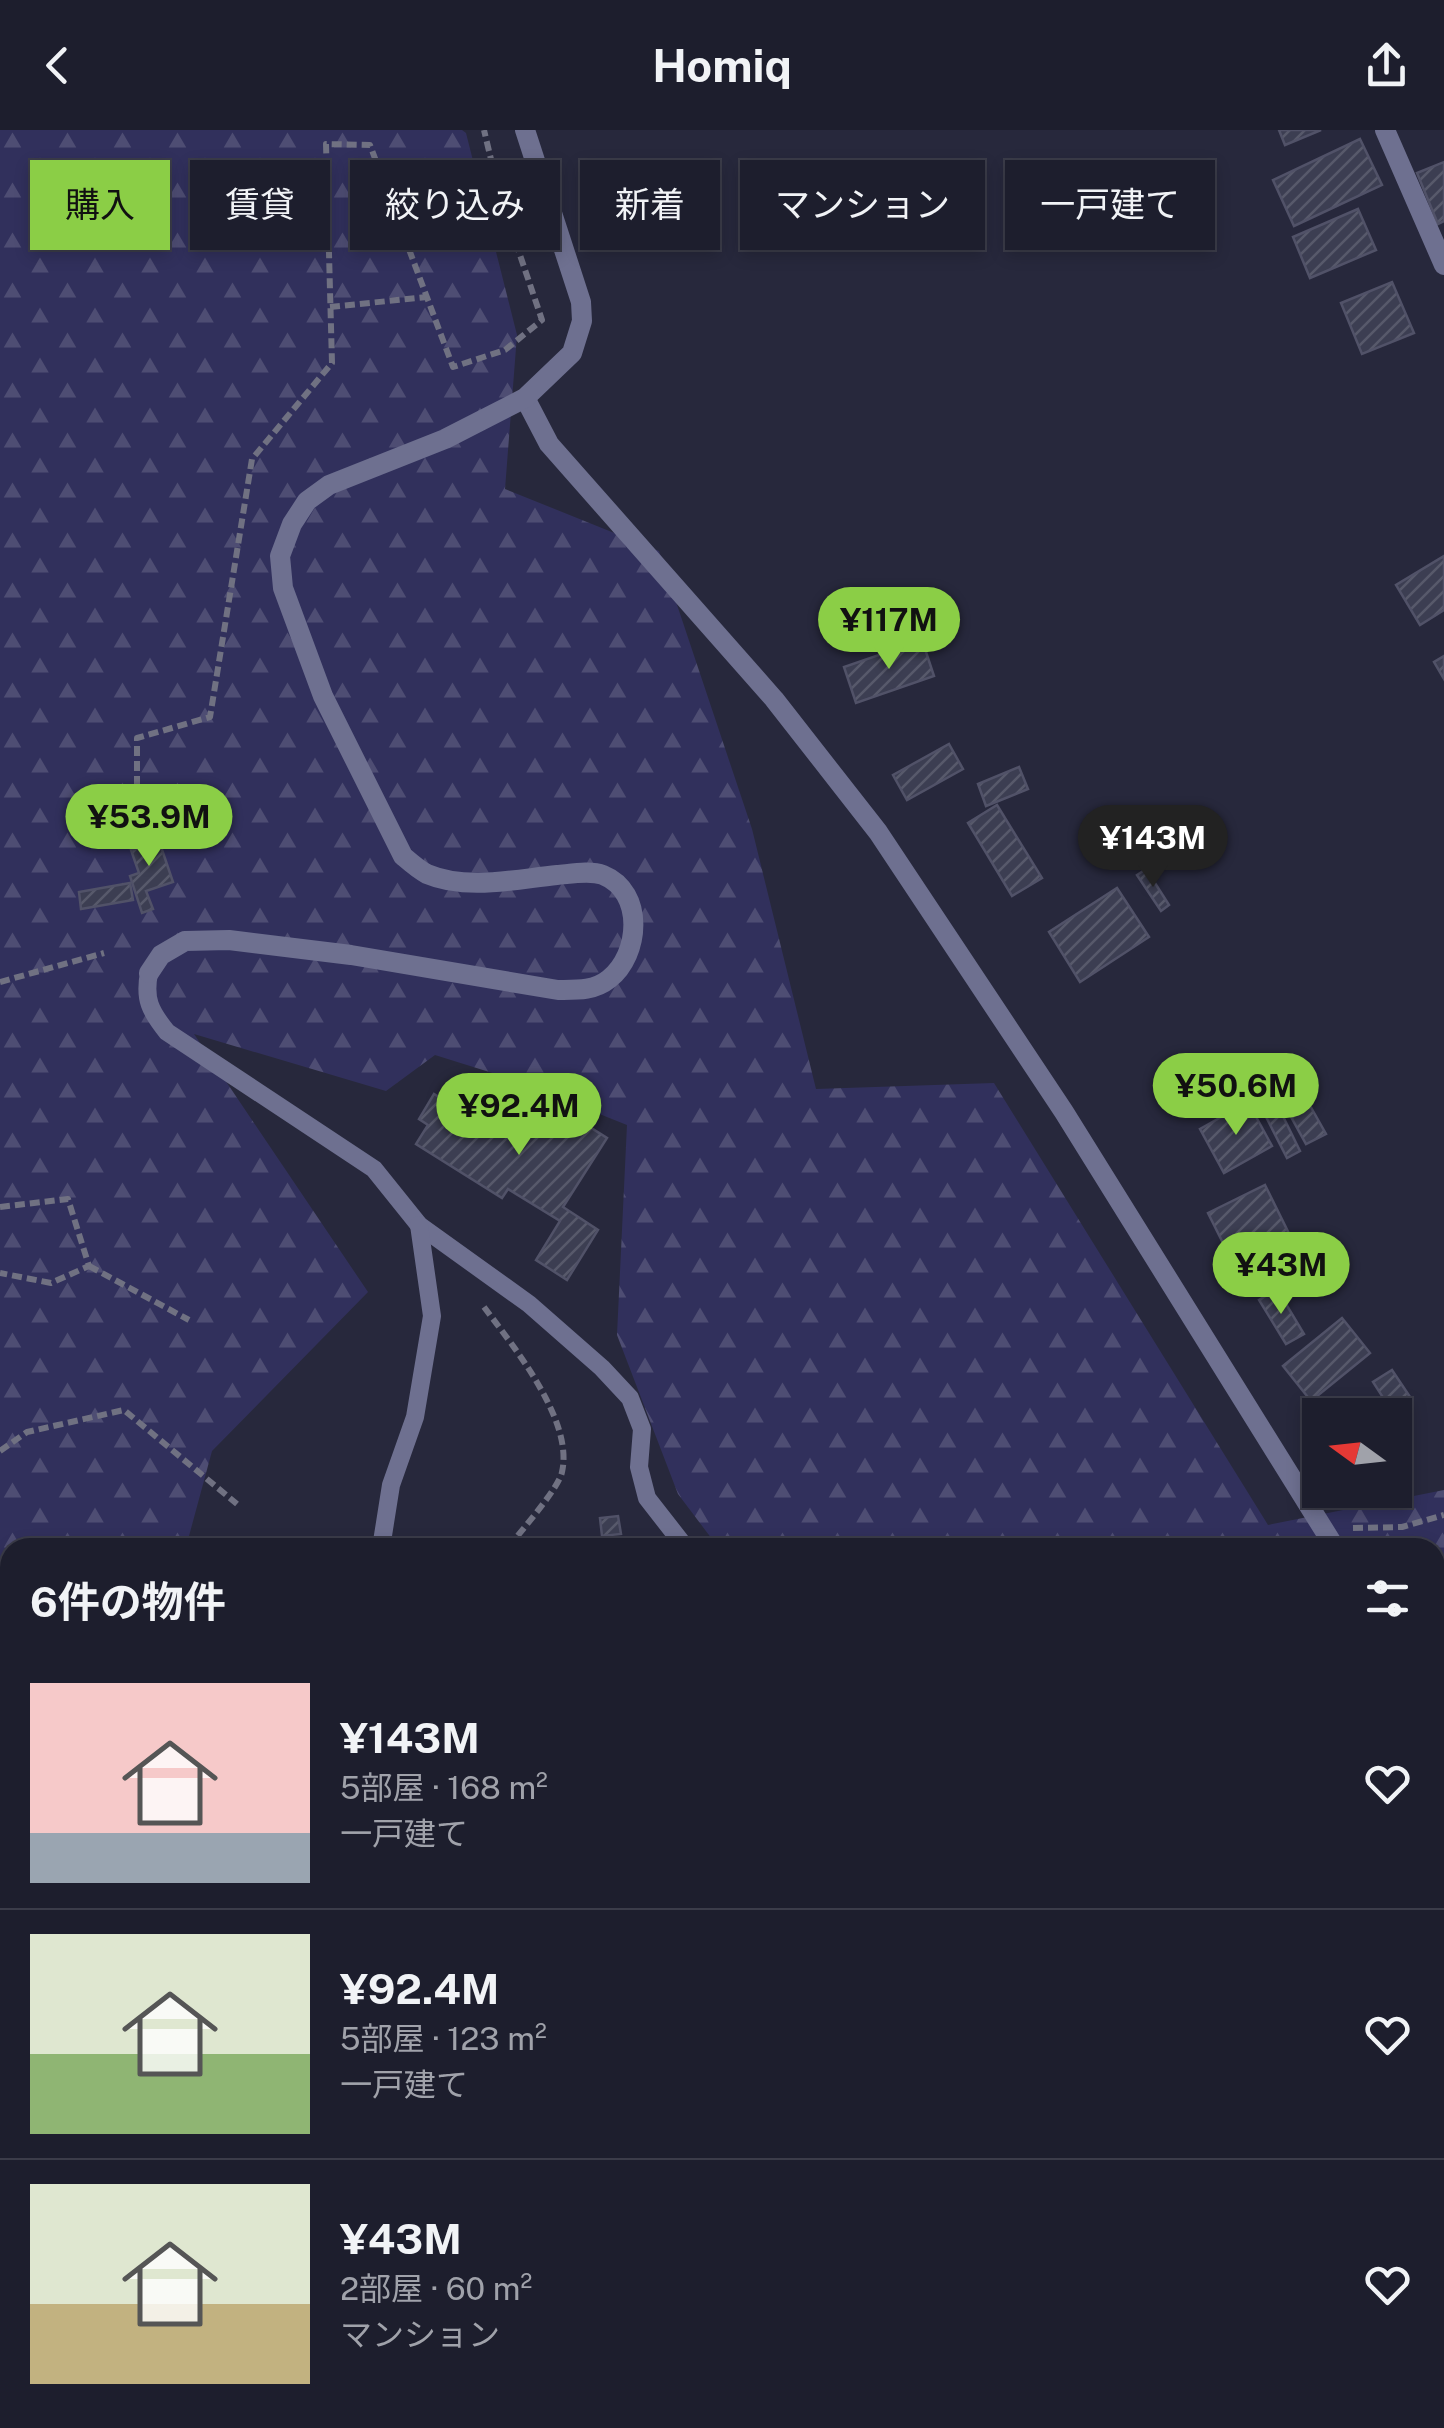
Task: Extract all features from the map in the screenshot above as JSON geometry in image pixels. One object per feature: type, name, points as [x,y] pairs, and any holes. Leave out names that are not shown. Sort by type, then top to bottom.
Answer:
[{"type":"street","points":[[149,973],[161,955],[185,941],[228,940],[351,955],[558,990],[588,990],[609,980],[627,960],[636,930],[629,906],[618,886],[602,875],[576,873],[458,882],[426,874],[402,856],[322,696],[283,588],[280,556],[292,524],[307,501],[329,486],[445,439],[525,398],[572,353],[582,321],[581,302],[525,130]]},
{"type":"street","points":[[1385,130],[1444,265]]},
{"type":"street","points":[[525,398],[549,444],[774,700],[878,832],[1064,1112],[1329,1538]]},
{"type":"lane","points":[[149,973],[144,995],[167,1032],[374,1168],[419,1225],[529,1304],[630,1398],[642,1429],[639,1468],[647,1498],[678,1538]]},
{"type":"lane","points":[[383,1538],[391,1485],[415,1417],[432,1316],[419,1225]]},
{"type":"path","points":[[71,820],[137,809],[137,738],[210,717],[252,459],[332,364],[326,144],[370,145],[453,367],[505,350],[542,320],[499,193],[484,130]]},
{"type":"path","points":[[330,307],[427,297]]},
{"type":"path","points":[[0,982],[104,953]]},
{"type":"path","points":[[0,1207],[68,1199],[88,1266],[189,1320]]},
{"type":"path","points":[[461,1257],[476,1296],[535,1374],[564,1445],[562,1475],[515,1538]]},
{"type":"path","points":[[0,1273],[51,1283],[88,1266]]},
{"type":"path","points":[[0,1451],[27,1432],[124,1410],[236,1504]]},
{"type":"path","points":[[1343,1538],[1354,1528],[1402,1528],[1444,1515]]},
{"type":"green space","points":[[0,130],[462,130],[473,160],[350,160],[350,250],[496,250],[517,335],[505,489],[659,551],[752,829],[816,1089],[994,1083],[1268,1525],[1353,1508],[1412,1508],[1412,1496],[1444,1490],[1444,1538],[711,1538],[678,1494],[617,1335],[627,1125],[512,1079],[435,1055],[386,1091],[194,1034],[368,1292],[212,1451],[188,1538],[0,1538]]},
{"type":"building","points":[[1279,130],[1321,130],[1285,145]]},
{"type":"building","points":[[1360,139],[1382,185],[1294,226],[1273,180]]},
{"type":"building","points":[[1444,162],[1444,221],[1438,224],[1417,173]]},
{"type":"building","points":[[1358,209],[1376,250],[1310,278],[1293,237]]},
{"type":"building","points":[[1392,282],[1414,333],[1362,354],[1341,303]]},
{"type":"building","points":[[1444,556],[1444,610],[1420,625],[1396,585]]},
{"type":"building","points":[[922,640],[934,676],[856,703],[844,667]]},
{"type":"building","points":[[1444,656],[1444,679],[1434,662]]},
{"type":"building","points":[[949,744],[963,769],[907,800],[893,775]]},
{"type":"building","points":[[1019,767],[1028,789],[986,806],[978,784]]},
{"type":"building","points":[[997,805],[1042,878],[1012,896],[968,823]]},
{"type":"building","points":[[155,829],[173,882],[146,891],[153,909],[142,913],[130,876],[139,873],[131,850],[142,846],[138,835]]},
{"type":"building","points":[[1146,869],[1169,905],[1161,911],[1137,875]]},
{"type":"building","points":[[130,883],[133,900],[81,909],[79,892]]},
{"type":"building","points":[[1117,888],[1149,937],[1080,982],[1049,932]]},
{"type":"building","points":[[453,1085],[490,1108],[502,1088],[527,1104],[534,1092],[607,1138],[563,1207],[598,1230],[567,1280],[536,1260],[560,1221],[508,1189],[502,1198],[416,1144],[428,1125],[419,1119],[434,1094],[444,1100]]},
{"type":"building","points":[[1304,1095],[1326,1134],[1306,1144],[1285,1106]]},
{"type":"building","points":[[1275,1100],[1300,1151],[1287,1158],[1261,1107]]},
{"type":"building","points":[[1248,1102],[1272,1146],[1224,1173],[1200,1129]]},
{"type":"building","points":[[1265,1185],[1305,1266],[1249,1295],[1208,1213]]},
{"type":"building","points":[[1277,1289],[1304,1334],[1286,1344],[1259,1300]]},
{"type":"building","points":[[1342,1318],[1370,1353],[1315,1398],[1309,1398],[1283,1366]]},
{"type":"building","points":[[1392,1370],[1410,1397],[1383,1398],[1373,1382]]},
{"type":"building","points":[[618,1516],[621,1534],[602,1536],[600,1518]]}]
